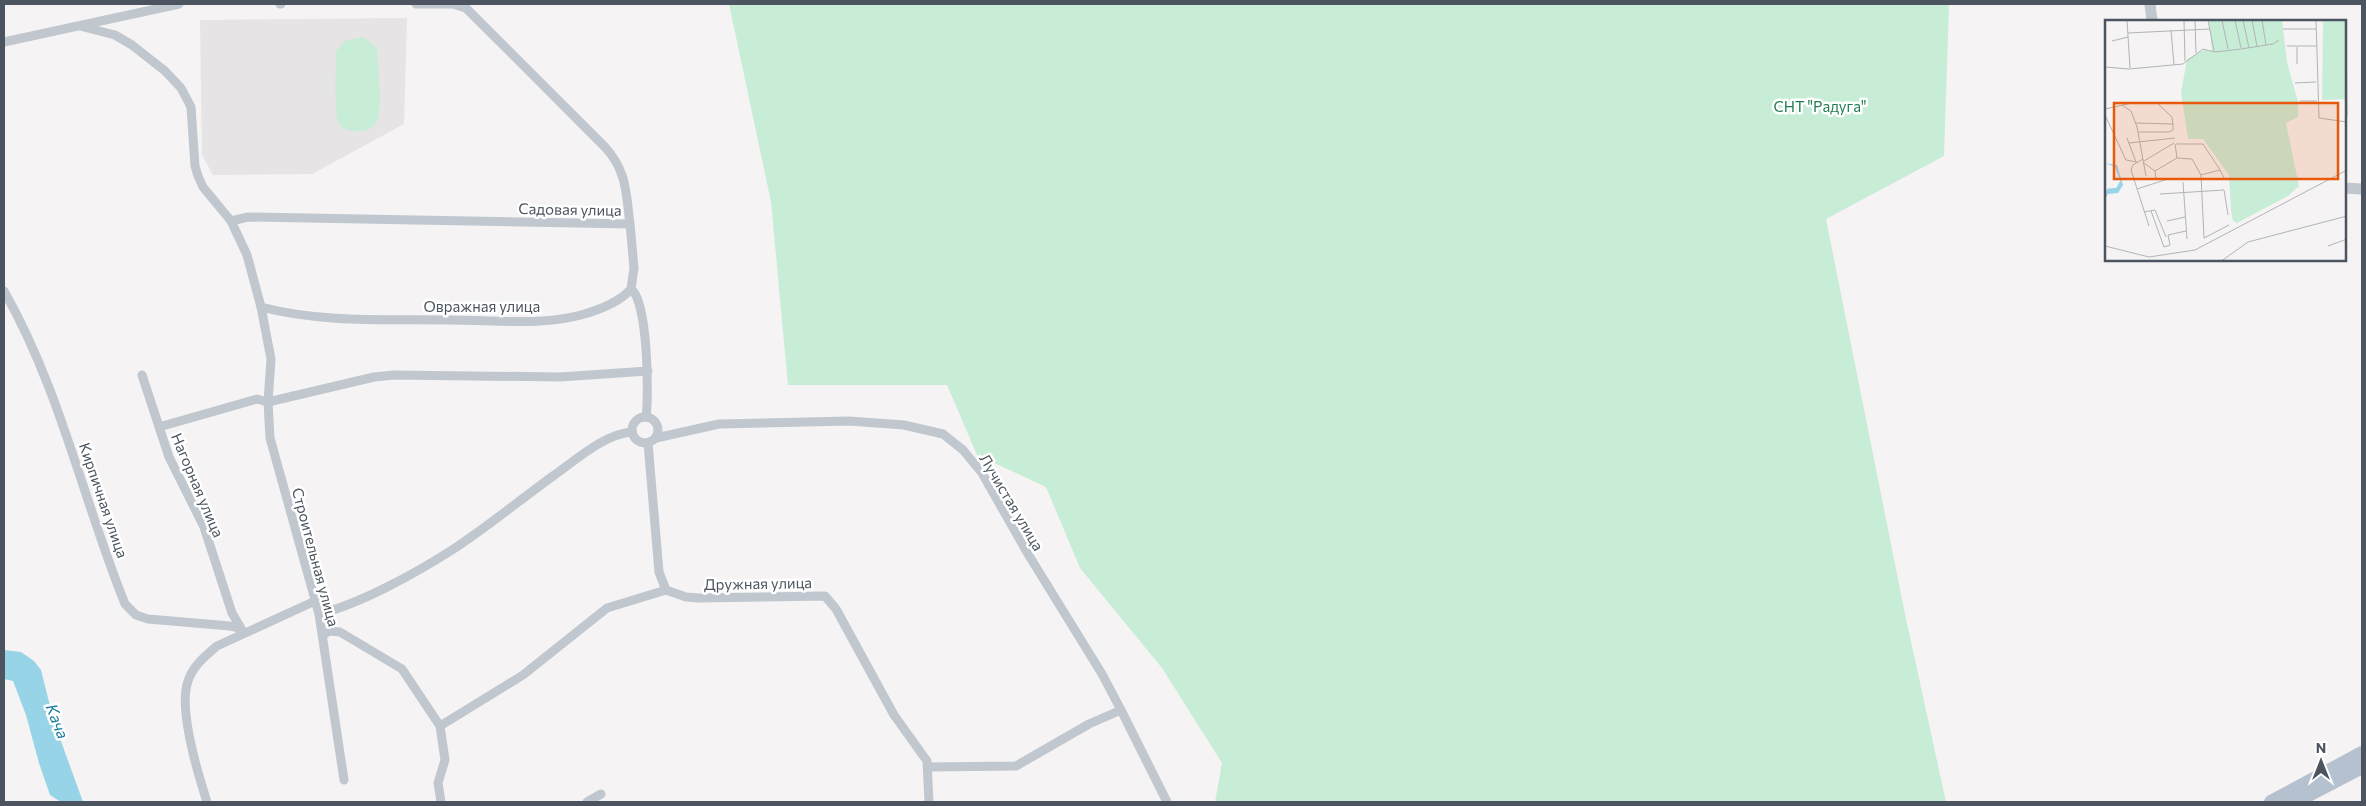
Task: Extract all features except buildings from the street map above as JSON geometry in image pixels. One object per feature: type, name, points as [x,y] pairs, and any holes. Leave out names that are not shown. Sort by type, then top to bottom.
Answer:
[{"type":"main road","points":[[2271,802],[2362,753]]},
{"type":"main road","points":[[2295,802],[2362,766]]},
{"type":"street","points":[[4,42],[22,36],[80,26],[179,4]]},
{"type":"street","name":"Садовая улица","points":[[231,221],[248,217],[630,224],[625,181],[614,156],[466,8],[452,4],[416,4]]},
{"type":"street","points":[[2150,4],[2152,20]]},
{"type":"street","name":"Строительная улица","points":[[80,26],[115,35],[132,45],[165,71],[181,88],[192,107],[195,166],[198,176],[203,187],[231,221],[247,255],[261,307],[271,359],[268,402],[270,438],[319,614],[344,780]]},
{"type":"street","points":[[2346,188],[2362,189]]},
{"type":"street","points":[[630,224],[634,268],[631,289],[640,302],[648,371],[646,417]]},
{"type":"street","name":"Овражная улица","points":[[261,307],[291,315],[315,318],[539,321],[590,312],[612,304],[631,289]]},
{"type":"street","name":"Кирпичная улица","points":[[4,291],[32,345],[70,444],[125,604],[136,615],[148,619],[230,626],[244,632]]},
{"type":"street","points":[[159,427],[257,399],[268,402],[374,377],[394,375],[560,377],[648,371]]},
{"type":"street","name":"Нагорная улица","points":[[142,375],[169,457],[204,527],[232,614],[244,632]]},
{"type":"street","points":[[440,726],[523,675],[607,608],[666,590],[659,572],[652,440],[658,426],[653,419],[646,417],[636,420],[632,432]]},
{"type":"street","name":"Лучистая улица","points":[[652,440],[719,424],[849,421],[904,425],[943,434],[963,450],[982,473],[1028,554],[1102,674],[1144,754],[1166,802]]},
{"type":"street","points":[[632,432],[638,441],[652,440]]},
{"type":"street","points":[[319,614],[337,610],[381,589],[452,550],[588,451],[623,433],[632,432]]},
{"type":"street","name":"Дружная улица","points":[[666,590],[686,597],[699,598],[825,596],[836,609],[894,715],[924,757],[928,766],[929,802]]},
{"type":"street","points":[[207,802],[189,736],[186,691],[190,675],[204,657],[217,646],[315,601]]},
{"type":"street","points":[[323,635],[329,631],[340,632],[402,669],[440,726],[445,760],[439,777],[441,802]]},
{"type":"street","points":[[928,766],[1016,766],[1089,724],[1121,710]]},
{"type":"street","points":[[587,802],[601,794]]},
{"type":"shaded area","points":[[407,18],[404,124],[312,174],[213,175],[202,155],[200,20]]},
{"type":"green space","name":"СНТ \"Радуга\"","points":[[729,4],[1949,4],[1944,156],[1826,219],[1905,614],[1946,802],[1215,802],[1222,763],[1162,668],[1080,568],[1046,487],[977,455],[947,385],[788,385],[771,202]]},
{"type":"green space","points":[[362,37],[377,49],[380,104],[376,123],[366,130],[354,131],[343,128],[337,119],[336,51],[345,41]]},
{"type":"water","name":"Кача","points":[[4,650],[21,652],[34,661],[41,670],[54,722],[83,802],[61,802],[50,795],[26,715],[13,681],[4,679]]}]
